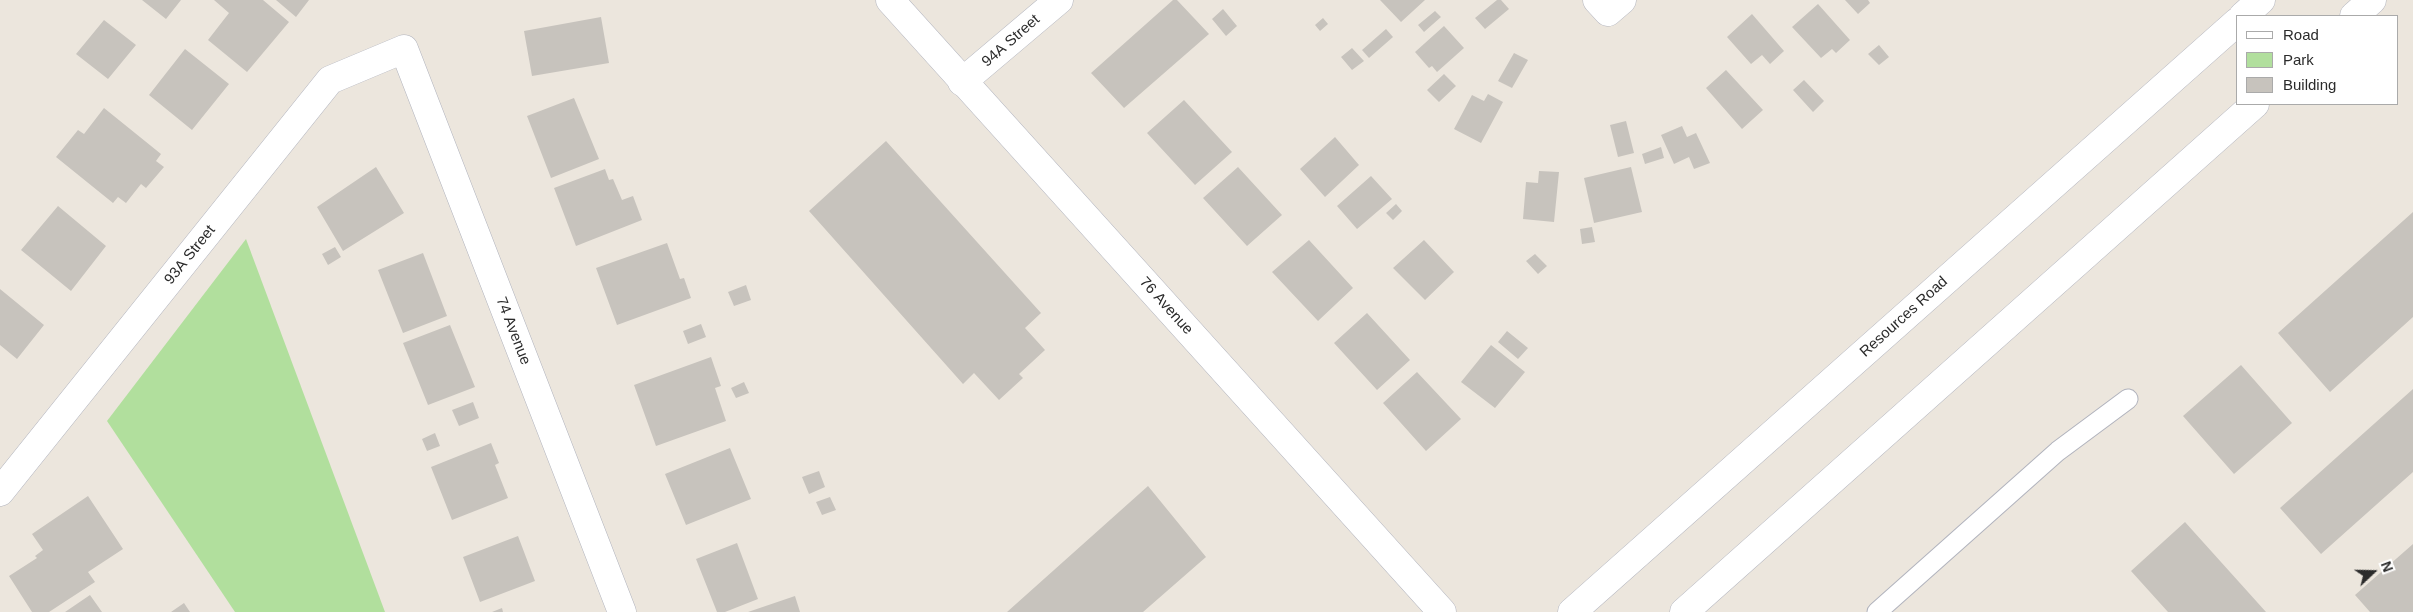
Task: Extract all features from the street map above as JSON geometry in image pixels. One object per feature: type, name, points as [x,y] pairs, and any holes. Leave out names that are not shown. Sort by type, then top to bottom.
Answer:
[{"type":"street","name":"76 Avenue","points":[[890,0],[1442,612]]},
{"type":"street","name":"94A Street","points":[[962,82],[1059,0]]},
{"type":"street","points":[[2244,15],[2261,0]]},
{"type":"street","points":[[2355,15],[2372,0]]},
{"type":"street","name":"Resources Road","points":[[1572,612],[2236,23]]},
{"type":"street","name":"93A Street","points":[[0,492],[330,80],[404,49]]},
{"type":"street","name":"74 Avenue","points":[[404,49],[622,612]]},
{"type":"street","points":[[1684,612],[2254,105]]},
{"type":"lane","points":[[1877,612],[2058,451],[2128,399]]},
{"type":"green space","points":[[246,239],[385,612],[235,612],[107,421]]},
{"type":"building","points":[[142,0],[181,0],[166,19]]},
{"type":"building","points":[[214,0],[263,0],[289,22],[247,72],[208,40],[229,13]]},
{"type":"building","points":[[276,0],[309,0],[296,17]]},
{"type":"building","points":[[1173,0],[1177,0],[1209,34],[1124,108],[1091,73]]},
{"type":"building","points":[[1380,0],[1425,0],[1401,22]]},
{"type":"building","points":[[1497,0],[1501,0],[1509,9],[1485,29],[1475,18]]},
{"type":"building","points":[[1845,0],[1868,0],[1870,3],[1858,14]]},
{"type":"building","points":[[1818,4],[1850,40],[1836,53],[1832,49],[1821,58],[1792,27]]},
{"type":"building","points":[[1223,9],[1237,26],[1226,36],[1212,19]]},
{"type":"building","points":[[1435,11],[1441,17],[1424,32],[1418,25]]},
{"type":"building","points":[[1752,14],[1784,51],[1770,64],[1762,55],[1751,64],[1727,37]]},
{"type":"building","points":[[601,17],[609,63],[532,76],[524,31]]},
{"type":"building","points":[[1323,18],[1328,24],[1320,31],[1315,25]]},
{"type":"building","points":[[104,20],[136,45],[108,79],[76,54]]},
{"type":"building","points":[[1444,26],[1464,48],[1437,72],[1432,66],[1429,68],[1415,52]]},
{"type":"building","points":[[1386,29],[1393,37],[1369,58],[1362,50]]},
{"type":"building","points":[[1879,45],[1889,57],[1879,65],[1868,54]]},
{"type":"building","points":[[1352,48],[1364,61],[1352,70],[1341,57]]},
{"type":"building","points":[[185,49],[229,84],[192,130],[149,95]]},
{"type":"building","points":[[1514,53],[1528,60],[1512,88],[1498,81]]},
{"type":"building","points":[[1726,70],[1763,110],[1742,129],[1706,88]]},
{"type":"building","points":[[1444,74],[1456,86],[1439,102],[1427,90]]},
{"type":"building","points":[[1804,80],[1824,101],[1813,112],[1793,90]]},
{"type":"building","points":[[1488,94],[1503,102],[1481,143],[1454,129],[1472,95],[1484,101]]},
{"type":"building","points":[[574,98],[599,159],[551,178],[527,116]]},
{"type":"building","points":[[1184,100],[1232,152],[1195,185],[1147,133]]},
{"type":"building","points":[[104,108],[161,154],[156,161],[164,167],[146,188],[141,184],[126,203],[118,197],[113,203],[56,157],[78,130],[84,134]]},
{"type":"building","points":[[1626,121],[1634,153],[1618,157],[1610,125]]},
{"type":"building","points":[[1682,126],[1687,137],[1696,133],[1710,163],[1694,169],[1689,157],[1674,164],[1661,135]]},
{"type":"building","points":[[1335,137],[1359,165],[1325,197],[1300,169]]},
{"type":"building","points":[[886,141],[1041,313],[1025,328],[1045,350],[1019,374],[1023,378],[999,400],[974,373],[963,384],[809,211]]},
{"type":"building","points":[[1661,147],[1664,158],[1645,164],[1642,154]]},
{"type":"building","points":[[376,167],[404,213],[343,251],[317,207]]},
{"type":"building","points":[[1238,167],[1282,215],[1247,246],[1203,198]]},
{"type":"building","points":[[1631,167],[1642,212],[1594,223],[1584,178]]},
{"type":"building","points":[[605,169],[609,180],[613,179],[622,200],[633,196],[642,220],[576,246],[554,188]]},
{"type":"building","points":[[1539,171],[1559,172],[1554,222],[1523,219],[1526,182],[1538,183]]},
{"type":"building","points":[[1371,176],[1392,199],[1357,229],[1337,206]]},
{"type":"building","points":[[1396,204],[1402,211],[1393,220],[1386,213]]},
{"type":"building","points":[[58,206],[106,246],[71,291],[21,250]]},
{"type":"building","points":[[2413,212],[2413,317],[2330,392],[2278,333]]},
{"type":"building","points":[[1592,227],[1595,242],[1582,244],[1580,229]]},
{"type":"building","points":[[1309,240],[1353,288],[1318,321],[1272,272]]},
{"type":"building","points":[[1424,240],[1454,272],[1425,300],[1393,268]]},
{"type":"building","points":[[667,243],[680,279],[684,278],[691,298],[617,325],[596,268]]},
{"type":"building","points":[[335,247],[341,257],[328,265],[322,254]]},
{"type":"building","points":[[423,253],[447,316],[403,333],[378,270]]},
{"type":"building","points":[[1535,254],[1547,266],[1538,274],[1526,261]]},
{"type":"building","points":[[746,285],[751,300],[734,306],[728,292]]},
{"type":"building","points":[[0,289],[44,325],[17,359],[0,345]]},
{"type":"building","points":[[1367,313],[1410,360],[1377,390],[1334,343]]},
{"type":"building","points":[[701,324],[706,337],[688,344],[683,331]]},
{"type":"building","points":[[450,325],[475,387],[428,405],[403,343]]},
{"type":"building","points":[[1507,331],[1528,348],[1518,359],[1498,342]]},
{"type":"building","points":[[1491,345],[1525,372],[1495,408],[1461,382]]},
{"type":"building","points":[[711,357],[721,386],[715,388],[726,421],[656,446],[634,385]]},
{"type":"building","points":[[2241,365],[2292,423],[2234,474],[2183,416]]},
{"type":"building","points":[[1417,372],[1461,419],[1426,451],[1383,403]]},
{"type":"building","points":[[744,382],[749,393],[736,398],[731,388]]},
{"type":"building","points":[[2413,389],[2413,472],[2321,554],[2280,508]]},
{"type":"building","points":[[473,402],[479,418],[459,426],[452,410]]},
{"type":"building","points":[[435,433],[440,446],[427,451],[422,439]]},
{"type":"building","points":[[491,443],[499,463],[495,465],[508,498],[452,520],[431,467]]},
{"type":"building","points":[[730,448],[751,499],[686,525],[665,474]]},
{"type":"building","points":[[819,471],[825,487],[809,494],[802,477]]},
{"type":"building","points":[[1148,486],[1206,557],[1143,612],[1007,612]]},
{"type":"building","points":[[88,496],[123,549],[88,572],[95,582],[49,612],[32,612],[9,576],[37,558],[35,556],[43,550],[32,534]]},
{"type":"building","points":[[830,497],[836,510],[822,515],[816,502]]},
{"type":"building","points":[[2185,522],[2266,612],[2168,612],[2131,571]]},
{"type":"building","points":[[518,536],[535,581],[480,602],[463,557]]},
{"type":"building","points":[[737,543],[758,599],[725,612],[717,612],[696,559]]},
{"type":"building","points":[[2413,544],[2413,612],[2370,612],[2355,595]]},
{"type":"building","points":[[90,595],[102,612],[65,612]]},
{"type":"building","points":[[795,596],[800,612],[748,612]]},
{"type":"building","points":[[184,603],[190,612],[171,612]]},
{"type":"building","points":[[502,608],[503,612],[492,612]]}]
